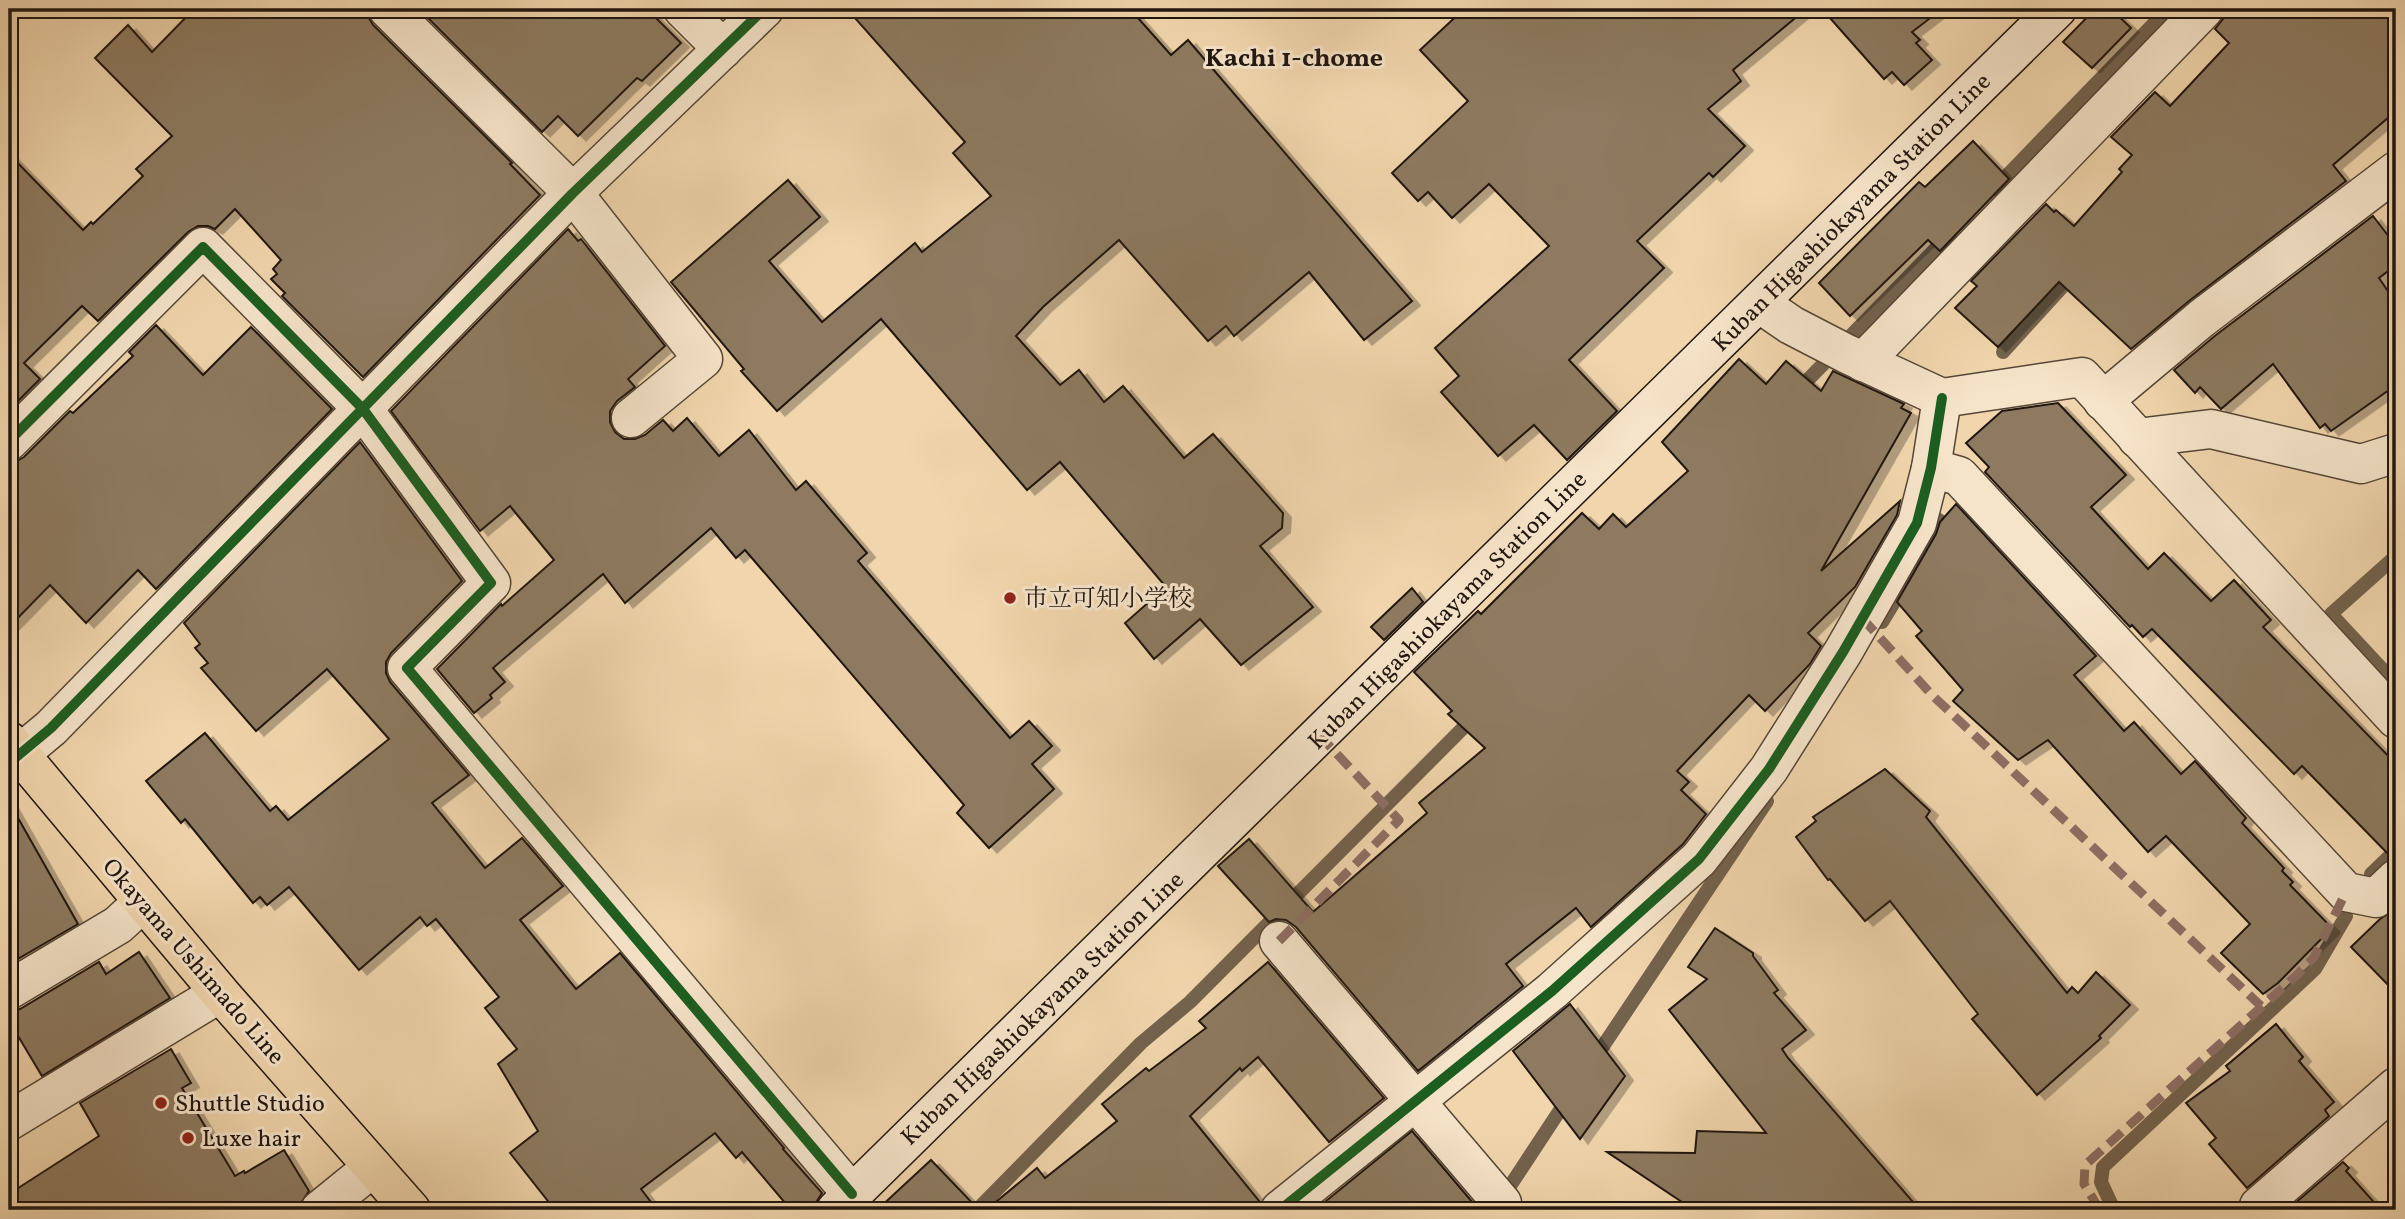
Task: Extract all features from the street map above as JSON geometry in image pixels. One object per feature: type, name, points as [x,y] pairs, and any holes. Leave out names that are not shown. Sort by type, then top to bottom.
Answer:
[{"type":"main road","name":"Okayama Ushimado Line","points":[[12,753],[411,1210]]},
{"type":"street","points":[[388,9],[573,193],[703,359],[631,418]]},
{"type":"street","points":[[682,9],[723,49]]},
{"type":"street","points":[[12,753],[51,728],[573,193],[764,9]]},
{"type":"street","name":"Kuban Higashiokayama Station Line","points":[[844,1202],[2057,9]]},
{"type":"street","points":[[1847,354],[2204,9]]},
{"type":"street","points":[[2103,401],[2202,318],[2396,171]]},
{"type":"street","points":[[9,441],[203,247],[363,409],[491,583],[407,668],[844,1202]]},
{"type":"street","points":[[1759,303],[1791,325],[1942,398],[2082,377],[2396,719]]},
{"type":"street","points":[[1280,1210],[1552,991],[1699,859],[1769,769],[1843,652],[1917,523],[1931,468],[1942,398]]},
{"type":"street","points":[[2137,438],[2211,429],[2361,464],[2396,453]]},
{"type":"street","points":[[1931,468],[1959,476],[2346,892],[2376,898],[2396,879]]},
{"type":"street","points":[[9,990],[118,925],[143,902]]},
{"type":"street","points":[[1279,941],[1498,1199]]},
{"type":"street","points":[[9,1121],[220,993]]},
{"type":"street","points":[[2258,1210],[2259,1206],[2396,1087]]},
{"type":"street","points":[[320,1210],[373,1167]]},
{"type":"building","points":[[194,9],[367,9],[367,15],[373,25],[512,163],[510,164],[540,195],[363,377],[282,296],[285,293],[271,279],[277,274],[273,269],[281,260],[235,209],[215,229],[198,226],[188,232],[98,321],[82,306],[24,363],[40,379],[9,410],[9,154],[83,230],[91,222],[93,224],[143,176],[136,169],[172,136],[95,58],[128,25],[152,52]]},
{"type":"building","points":[[419,9],[647,9],[681,43],[642,81],[637,78],[578,136],[558,116],[542,132]]},
{"type":"building","points":[[847,9],[1130,9],[1171,55],[1188,40],[1412,301],[1364,340],[1309,272],[1234,336],[1226,326],[1208,341],[1119,240],[1043,307],[1016,336],[1060,385],[1079,370],[1104,402],[1123,386],[1184,458],[1213,434],[1283,513],[1282,528],[1260,546],[1313,607],[1241,665],[1200,619],[1154,659],[1125,623],[1166,587],[1060,462],[1027,490],[881,319],[777,411],[741,371],[744,369],[671,282],[788,180],[820,217],[769,261],[822,322],[915,243],[922,252],[991,196],[953,153],[965,142]]},
{"type":"building","points":[[1464,9],[1806,9],[1733,70],[1741,81],[1708,109],[1745,146],[1713,177],[1709,173],[1637,241],[1664,268],[1569,360],[1617,411],[1567,460],[1534,425],[1498,456],[1441,392],[1459,376],[1435,348],[1549,246],[1489,184],[1452,218],[1428,192],[1418,201],[1392,173],[1468,101],[1420,50]]},
{"type":"building","points":[[1822,9],[1942,9],[1912,32],[1920,40],[1916,43],[1932,60],[1904,85],[1892,72],[1884,79]]},
{"type":"building","points":[[2095,9],[2111,9],[2131,28],[2092,68],[2063,42]]},
{"type":"building","points":[[2231,9],[2396,9],[2396,111],[2333,165],[2346,181],[2189,301],[2131,349],[2059,282],[1998,347],[1955,308],[1977,286],[1971,281],[2046,204],[2074,226],[2122,172],[2119,169],[2132,155],[2111,137],[2155,92],[2170,106],[2229,43],[2215,29]]},
{"type":"building","points":[[1973,141],[2009,179],[1940,251],[1928,240],[1850,316],[1819,283],[1919,182],[1925,187]]},
{"type":"building","points":[[2373,216],[2396,246],[2396,265],[2379,278],[2396,303],[2396,385],[2331,431],[2325,424],[2320,428],[2273,364],[2221,409],[2200,387],[2195,393],[2174,370],[2216,335]]},
{"type":"building","points":[[568,229],[578,241],[581,239],[665,346],[628,379],[635,387],[617,401],[610,411],[610,422],[615,432],[624,439],[635,439],[645,435],[663,420],[673,431],[687,418],[719,456],[749,430],[796,490],[806,481],[867,553],[858,561],[1010,738],[1029,721],[1052,746],[1032,764],[1054,789],[989,848],[957,813],[964,805],[745,550],[736,558],[711,528],[625,603],[603,574],[493,668],[505,682],[490,695],[492,698],[474,713],[437,669],[501,604],[502,606],[554,560],[510,506],[480,531],[391,411]]},
{"type":"building","points":[[156,325],[203,375],[251,327],[332,409],[156,589],[138,570],[86,623],[50,585],[9,627],[9,462],[24,457],[70,411],[73,413],[133,356],[129,352]]},
{"type":"building","points":[[1739,359],[1766,384],[1786,361],[1821,391],[1833,371],[1904,404],[1901,408],[1911,413],[1821,571],[1900,501],[1897,515],[1855,587],[1808,633],[1821,646],[1810,664],[1765,711],[1749,695],[1677,771],[1689,782],[1681,790],[1706,814],[1683,844],[1591,927],[1576,908],[1506,964],[1523,986],[1418,1071],[1296,927],[1286,920],[1276,919],[1269,922],[1218,866],[1249,839],[1313,912],[1427,813],[1419,803],[1485,748],[1448,714],[1452,711],[1414,672],[1478,611],[1481,614],[1582,513],[1599,529],[1613,514],[1626,527],[1688,471],[1662,442]]},
{"type":"building","points":[[2058,403],[2126,475],[2091,507],[2148,569],[2164,553],[2211,601],[2234,580],[2271,620],[2263,627],[2396,764],[2396,858],[2392,858],[2302,766],[2294,774],[2152,629],[2143,637],[2132,625],[2130,627],[1985,472],[1989,467],[1966,443],[2002,411]]},
{"type":"building","points":[[360,442],[462,581],[391,653],[386,662],[386,673],[390,682],[469,775],[432,803],[485,868],[522,838],[563,886],[520,920],[576,989],[620,953],[822,1193],[815,1204],[815,1210],[791,1210],[742,1152],[736,1158],[715,1133],[641,1189],[657,1210],[555,1210],[510,1153],[538,1131],[498,1064],[517,1049],[485,1008],[499,997],[436,919],[427,926],[420,917],[359,970],[289,887],[267,905],[260,897],[253,903],[185,819],[181,823],[146,781],[205,733],[270,811],[276,806],[288,820],[389,739],[327,669],[256,731],[201,668],[208,663],[195,648],[200,644],[184,623]]},
{"type":"building","points":[[1956,504],[2096,656],[2074,675],[2124,731],[2134,722],[2181,774],[2195,761],[2246,818],[2242,823],[2284,868],[2282,871],[2293,882],[2290,885],[2332,928],[2278,983],[2263,994],[2221,953],[2250,924],[2166,836],[2148,852],[2048,740],[2018,760],[1953,701],[1963,690],[1916,636],[1922,631],[1897,602],[1936,534],[1940,522]]},
{"type":"building","points":[[1412,588],[1423,602],[1384,640],[1371,627]]},
{"type":"building","points":[[1885,769],[1930,811],[1926,817],[2067,993],[2072,987],[2078,993],[2096,972],[2130,1005],[2099,1036],[2101,1038],[2037,1095],[1972,1019],[1978,1014],[1890,901],[1865,921],[1830,879],[1828,880],[1796,837],[1816,821],[1813,817]]},
{"type":"building","points":[[9,802],[78,924],[9,964]]},
{"type":"building","points":[[2396,909],[2396,993],[2351,947],[2380,919]]},
{"type":"building","points":[[1715,928],[1753,953],[1778,990],[1774,993],[1806,1030],[1782,1049],[1788,1058],[1920,1210],[1694,1210],[1607,1152],[1695,1153],[1697,1131],[1766,1133],[1669,1010],[1707,979],[1688,967]]},
{"type":"building","points":[[139,952],[170,998],[42,1076],[9,1021],[9,1012],[20,1009],[99,962],[106,974]]},
{"type":"building","points":[[1268,962],[1384,1098],[1329,1142],[1258,1057],[1242,1071],[1240,1068],[1190,1116],[1260,1202],[1259,1210],[986,1210],[1037,1168],[1045,1178],[1117,1121],[1102,1104],[1146,1068],[1149,1071],[1206,1028],[1199,1021]]},
{"type":"building","points":[[1570,1004],[1625,1076],[1580,1139],[1513,1051]]},
{"type":"building","points":[[2276,1024],[2303,1057],[2299,1061],[2334,1102],[2325,1110],[2329,1116],[2247,1188],[2209,1144],[2216,1138],[2186,1103],[2230,1071],[2226,1066]]},
{"type":"building","points":[[171,1049],[191,1083],[182,1088],[235,1176],[284,1150],[309,1191],[299,1206],[292,1210],[9,1210],[9,1194],[99,1136],[80,1103]]},
{"type":"building","points":[[1412,1131],[1479,1210],[1315,1210]]},
{"type":"building","points":[[931,1160],[979,1210],[877,1210]]},
{"type":"building","points":[[2343,1162],[2349,1168],[2346,1171],[2381,1210],[2287,1210]]},
{"type":"waterway","points":[[1994,189],[2168,9]]},
{"type":"waterway","points":[[1796,392],[1950,234]]},
{"type":"waterway","points":[[2003,352],[2074,274]]},
{"type":"waterway","points":[[1882,622],[1921,558],[1939,520]]},
{"type":"waterway","points":[[2396,556],[2331,614],[2396,684]]},
{"type":"waterway","points":[[977,1210],[1141,1043],[1190,1002],[1476,715]]},
{"type":"waterway","points":[[1593,1061],[1767,801]]},
{"type":"waterway","points":[[2371,874],[2396,850]]},
{"type":"waterway","points":[[2114,1210],[2101,1182],[2103,1167],[2315,969],[2346,916]]},
{"type":"waterway","points":[[1482,1210],[1508,1189],[1568,1098]]},
{"type":"marked path","points":[[1862,618],[1932,695],[2261,1006]]},
{"type":"marked path","points":[[1279,941],[1399,820],[1320,736]]},
{"type":"marked path","points":[[2100,1210],[2084,1184],[2085,1165],[2297,975],[2314,957],[2346,892]]},
{"type":"cycle path","points":[[9,763],[51,728],[573,193],[764,9]]},
{"type":"cycle path","points":[[9,441],[203,247],[363,409],[491,583],[407,668],[852,1194]]},
{"type":"cycle path","points":[[1280,1210],[1552,991],[1699,859],[1769,769],[1843,652],[1917,523],[1931,468],[1942,398]]},
{"type":"place","name":"市立可知小学校","points":[[1010,598]]},
{"type":"place","name":"Shuttle Studio","points":[[161,1103]]},
{"type":"place","name":"Luxe hair","points":[[188,1138]]},
{"type":"district","name":"Kachi 1-chome","points":[[1294,57]]}]
